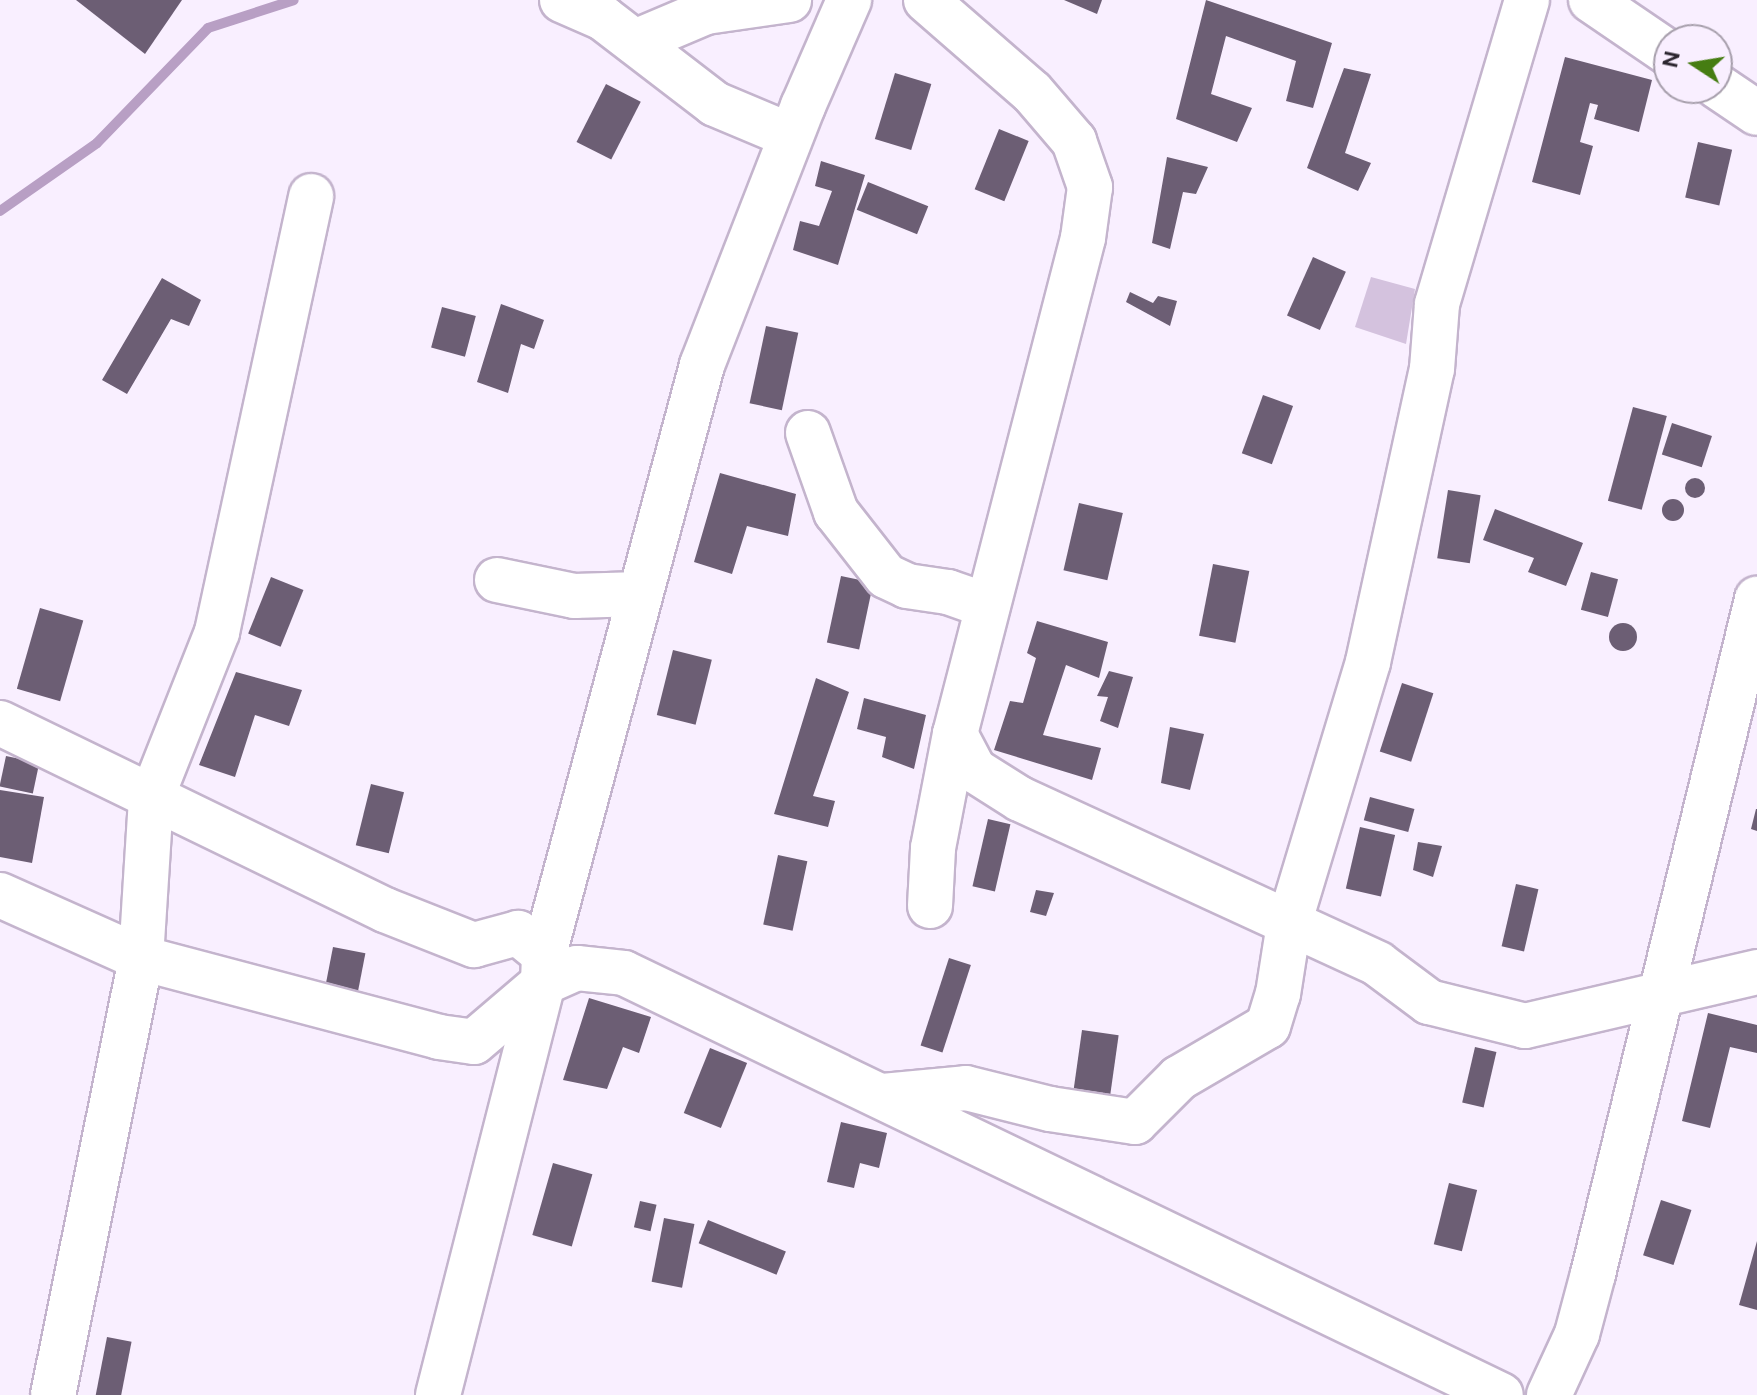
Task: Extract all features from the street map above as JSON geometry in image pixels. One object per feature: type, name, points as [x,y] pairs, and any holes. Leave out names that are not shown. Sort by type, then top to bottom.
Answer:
[{"type":"street","points":[[562,0],[603,18],[715,104],[791,136]]},
{"type":"street","points":[[635,42],[706,12],[789,0]]},
{"type":"street","points":[[438,1395],[639,594],[702,365],[791,136],[849,0]]},
{"type":"street","points":[[926,0],[1032,92],[1074,141],[1090,187],[1083,238],[955,734],[933,848],[930,906]]},
{"type":"street","points":[[883,1096],[966,1088],[1050,1109],[1135,1122],[1179,1078],[1268,1026],[1278,994],[1289,924],[1368,662],[1432,369],[1437,304],[1527,0]]},
{"type":"street","points":[[1591,0],[1653,42]]},
{"type":"street","points":[[1733,97],[1757,113]]},
{"type":"street","points":[[53,1395],[141,958],[151,799],[217,632],[311,196]]},
{"type":"street","points":[[808,433],[836,512],[886,576],[907,586],[948,592],[988,606]]},
{"type":"street","points":[[497,580],[574,596],[639,594]]},
{"type":"street","points":[[1549,1395],[1577,1334],[1757,599]]},
{"type":"street","points":[[0,723],[385,910],[474,945],[518,933],[544,969]]},
{"type":"street","points":[[955,734],[974,770],[1020,799],[1378,964],[1429,1002],[1525,1026],[1757,972]]},
{"type":"street","points":[[0,895],[141,958],[439,1037],[474,1042],[544,969],[577,968],[624,973],[1501,1395]]},
{"type":"shaded area","points":[[1371,277],[1415,289],[1406,344],[1355,327]]},
{"type":"building","points":[[76,0],[182,0],[145,54]]},
{"type":"building","points":[[1064,0],[1102,0],[1097,14]]},
{"type":"building","points":[[1206,0],[1332,43],[1313,108],[1286,101],[1296,61],[1226,36],[1211,94],[1252,108],[1237,142],[1176,119]]},
{"type":"building","points":[[1565,57],[1652,80],[1639,132],[1594,119],[1598,105],[1590,103],[1580,142],[1593,146],[1580,195],[1532,182]]},
{"type":"building","points":[[1344,68],[1371,74],[1345,153],[1371,163],[1358,191],[1307,168]]},
{"type":"building","points":[[895,73],[931,84],[911,150],[875,139]]},
{"type":"building","points":[[606,84],[641,102],[611,160],[576,142]]},
{"type":"building","points":[[999,129],[1029,141],[1004,201],[975,189]]},
{"type":"building","points":[[1698,142],[1732,150],[1719,205],[1685,198]]},
{"type":"building","points":[[1167,157],[1208,167],[1196,194],[1183,192],[1170,249],[1152,243]]},
{"type":"building","points":[[821,161],[865,175],[838,265],[793,250],[800,221],[819,226],[832,191],[815,186]]},
{"type":"building","points":[[868,182],[928,206],[917,234],[857,210]]},
{"type":"building","points":[[1313,257],[1346,272],[1320,330],[1287,315]]},
{"type":"building","points":[[162,278],[201,300],[189,326],[171,319],[127,394],[102,380]]},
{"type":"building","points":[[1130,292],[1153,303],[1158,296],[1177,301],[1170,326],[1126,302]]},
{"type":"building","points":[[501,304],[544,320],[534,349],[521,344],[508,393],[477,382]]},
{"type":"building","points":[[442,307],[476,316],[465,357],[431,348]]},
{"type":"building","points":[[766,326],[798,333],[782,410],[750,403]]},
{"type":"building","points":[[1263,395],[1293,406],[1272,464],[1242,453]]},
{"type":"building","points":[[1633,407],[1667,416],[1642,510],[1608,501]]},
{"type":"building","points":[[1672,423],[1712,436],[1702,467],[1662,454]]},
{"type":"building","points":[[720,473],[796,494],[788,536],[747,526],[732,574],[694,562]]},
{"type":"building","points":[[1691,478],[1699,478],[1705,488],[1699,498],[1691,498],[1685,492],[1685,484]]},
{"type":"building","points":[[1448,490],[1481,495],[1470,563],[1437,558]]},
{"type":"building","points":[[1673,499],[1681,502],[1684,510],[1681,518],[1673,521],[1665,518],[1662,510],[1665,502]]},
{"type":"building","points":[[1079,503],[1123,513],[1107,580],[1063,570]]},
{"type":"building","points":[[1495,509],[1583,543],[1566,586],[1528,572],[1534,558],[1483,540]]},
{"type":"building","points":[[1213,564],[1249,571],[1235,643],[1199,636]]},
{"type":"building","points":[[1591,572],[1618,579],[1608,617],[1581,610]]},
{"type":"building","points":[[841,576],[873,583],[859,649],[827,643]]},
{"type":"building","points":[[271,577],[303,590],[281,647],[248,634]]},
{"type":"building","points":[[40,608],[83,620],[60,701],[17,689]]},
{"type":"building","points":[[1037,621],[1108,642],[1099,678],[1066,665],[1043,735],[1101,748],[1092,780],[994,750],[1010,701],[1023,703],[1036,658],[1027,653]]},
{"type":"building","points":[[1623,623],[1633,627],[1637,637],[1633,647],[1623,651],[1613,647],[1609,637],[1613,627]]},
{"type":"building","points":[[673,650],[712,660],[696,725],[657,715]]},
{"type":"building","points":[[1109,671],[1133,677],[1118,728],[1100,721],[1108,697],[1097,696]]},
{"type":"building","points":[[236,672],[302,690],[289,726],[255,715],[235,777],[199,765]]},
{"type":"building","points":[[816,678],[849,692],[813,796],[835,801],[828,827],[774,814]]},
{"type":"building","points":[[1402,683],[1433,693],[1411,762],[1380,751]]},
{"type":"building","points":[[864,698],[926,715],[914,769],[882,757],[886,737],[857,729]]},
{"type":"building","points":[[1170,727],[1204,734],[1190,790],[1161,783]]},
{"type":"building","points":[[6,756],[39,763],[33,793],[0,786]]},
{"type":"building","points":[[371,784],[404,792],[389,853],[356,845]]},
{"type":"building","points":[[0,790],[44,797],[32,863],[0,857]]},
{"type":"building","points":[[1370,797],[1414,809],[1408,832],[1364,820]]},
{"type":"building","points":[[1757,809],[1757,831],[1751,829]]},
{"type":"building","points":[[988,819],[1010,824],[995,891],[972,886]]},
{"type":"building","points":[[1360,827],[1395,835],[1381,896],[1346,888]]},
{"type":"building","points":[[1418,842],[1442,846],[1433,877],[1413,870]]},
{"type":"building","points":[[778,855],[807,861],[793,931],[763,924]]},
{"type":"building","points":[[1516,884],[1538,889],[1524,952],[1502,946]]},
{"type":"building","points":[[1036,890],[1054,893],[1046,916],[1030,912]]},
{"type":"building","points":[[333,947],[365,953],[357,997],[324,991]]},
{"type":"building","points":[[949,958],[971,965],[942,1053],[921,1045]]},
{"type":"building","points":[[589,998],[651,1017],[639,1053],[623,1047],[607,1089],[563,1080]]},
{"type":"building","points":[[1708,1013],[1757,1025],[1757,1053],[1730,1047],[1710,1128],[1682,1121]]},
{"type":"building","points":[[1082,1030],[1119,1035],[1110,1097],[1073,1091]]},
{"type":"building","points":[[1475,1047],[1496,1052],[1484,1107],[1462,1103]]},
{"type":"building","points":[[710,1048],[747,1063],[721,1128],[684,1113]]},
{"type":"building","points":[[841,1122],[887,1133],[879,1168],[860,1163],[854,1188],[827,1182]]},
{"type":"building","points":[[553,1163],[592,1174],[572,1246],[532,1235]]},
{"type":"building","points":[[1449,1183],[1477,1190],[1462,1251],[1434,1244]]},
{"type":"building","points":[[1661,1200],[1691,1210],[1674,1265],[1643,1255]]},
{"type":"building","points":[[640,1201],[657,1205],[650,1231],[634,1227]]},
{"type":"building","points":[[664,1218],[694,1224],[682,1288],[652,1282]]},
{"type":"building","points":[[708,1220],[786,1251],[777,1275],[699,1243]]},
{"type":"building","points":[[1757,1241],[1757,1310],[1739,1305]]},
{"type":"building","points":[[107,1337],[132,1342],[121,1395],[96,1395]]},
{"type":"waterway","points":[[0,211],[97,143],[208,28],[294,0]]}]
